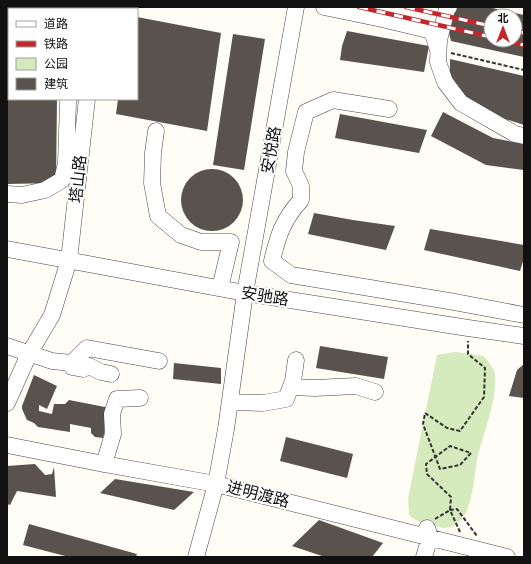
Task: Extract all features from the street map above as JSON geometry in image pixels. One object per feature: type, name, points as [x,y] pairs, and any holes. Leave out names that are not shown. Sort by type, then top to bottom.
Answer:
[{"type":"street","points":[[324,7],[432,31],[438,50]]},
{"type":"street","points":[[445,8],[438,50],[438,62],[445,82],[461,103],[515,134],[524,136]]},
{"type":"street","name":"安悦路","points":[[196,557],[216,484],[230,402],[245,292],[298,10]]},
{"type":"street","points":[[389,109],[333,100],[306,112],[296,152],[294,171],[301,186],[301,200],[290,213],[278,236],[272,261],[291,275],[449,301],[523,310],[521,336]]},
{"type":"street","points":[[7,194],[22,194],[45,190],[62,180],[66,163],[69,101],[87,101]]},
{"type":"street","name":"塔山路","points":[[7,403],[29,354],[52,315],[69,260],[87,101]]},
{"type":"street","points":[[156,131],[153,153],[152,183],[158,216],[181,235],[200,242],[231,242],[220,288]]},
{"type":"street","name":"安驰路","points":[[7,249],[220,288],[521,336]]},
{"type":"street","points":[[7,346],[52,362],[72,363],[87,348],[159,362]]},
{"type":"street","points":[[230,402],[263,403],[286,398],[293,381],[296,360]]},
{"type":"street","points":[[72,363],[72,367],[83,369],[89,366],[101,372],[111,374]]},
{"type":"street","points":[[291,387],[315,388],[356,386],[375,392]]},
{"type":"street","points":[[104,464],[113,434],[112,414],[117,399],[140,398]]},
{"type":"street","name":"进明渡路","points":[[7,445],[216,484],[428,531],[472,548],[507,557]]},
{"type":"street","points":[[424,557],[428,531]]},
{"type":"path","points":[[438,50],[524,70]]},
{"type":"path","points":[[428,531],[450,510],[458,509],[481,542],[472,548],[450,510],[451,497],[427,474],[426,464],[435,457],[450,446],[472,453],[460,465],[440,469],[435,457],[423,424],[425,413],[447,428],[460,431],[484,397],[485,368],[468,354],[468,328]]},
{"type":"green space","points":[[455,352],[484,356],[495,374],[495,384],[492,405],[478,455],[471,498],[462,518],[455,525],[444,528],[421,523],[409,515],[408,498],[437,355]]},
{"type":"building","points":[[7,7],[52,7],[8,8],[8,100],[57,100],[56,183],[7,184]]},
{"type":"building","points":[[457,7],[492,8],[483,8],[483,48],[523,48],[524,15],[524,57],[451,41],[448,29],[451,13]]},
{"type":"building","points":[[138,17],[221,33],[207,131],[116,114],[118,100],[138,100]]},
{"type":"building","points":[[347,31],[429,46],[424,72],[340,60],[342,46]]},
{"type":"building","points":[[233,34],[265,39],[244,170],[213,165]]},
{"type":"building","points":[[450,59],[524,76],[524,125],[493,115],[466,98],[450,74]]},
{"type":"building","points":[[443,112],[493,138],[524,144],[524,170],[486,165],[431,136]]},
{"type":"building","points":[[340,114],[427,130],[419,153],[335,138]]},
{"type":"building","points":[[212,169],[229,174],[234,178],[238,183],[243,200],[238,217],[234,222],[229,226],[212,231],[195,226],[190,222],[186,217],[181,200],[186,183],[190,178],[195,174]]},
{"type":"building","points":[[314,213],[395,226],[386,250],[308,234]]},
{"type":"building","points":[[430,229],[524,245],[524,258],[520,271],[424,250]]},
{"type":"building","points":[[320,346],[388,357],[384,379],[316,368]]},
{"type":"building","points":[[174,363],[221,368],[221,384],[173,379]]},
{"type":"building","points":[[524,364],[524,398],[509,396],[517,370]]},
{"type":"building","points":[[34,375],[57,386],[47,409],[39,405],[39,411],[52,414],[54,404],[65,404],[69,400],[110,408],[103,438],[95,437],[91,433],[91,428],[70,424],[70,432],[38,427],[34,423],[27,420],[22,406]]},
{"type":"building","points":[[286,437],[353,454],[347,478],[280,461]]},
{"type":"building","points":[[35,464],[45,475],[52,474],[54,467],[56,497],[17,491],[10,505],[7,504],[7,466]]},
{"type":"building","points":[[115,479],[194,492],[174,510],[100,493]]},
{"type":"building","points":[[319,520],[383,543],[372,557],[325,557],[292,546]]},
{"type":"building","points":[[29,524],[137,554],[136,557],[69,557],[23,545]]},
{"type":"railway","points":[[359,7],[483,35]]},
{"type":"railway","points":[[406,7],[483,24]]}]
